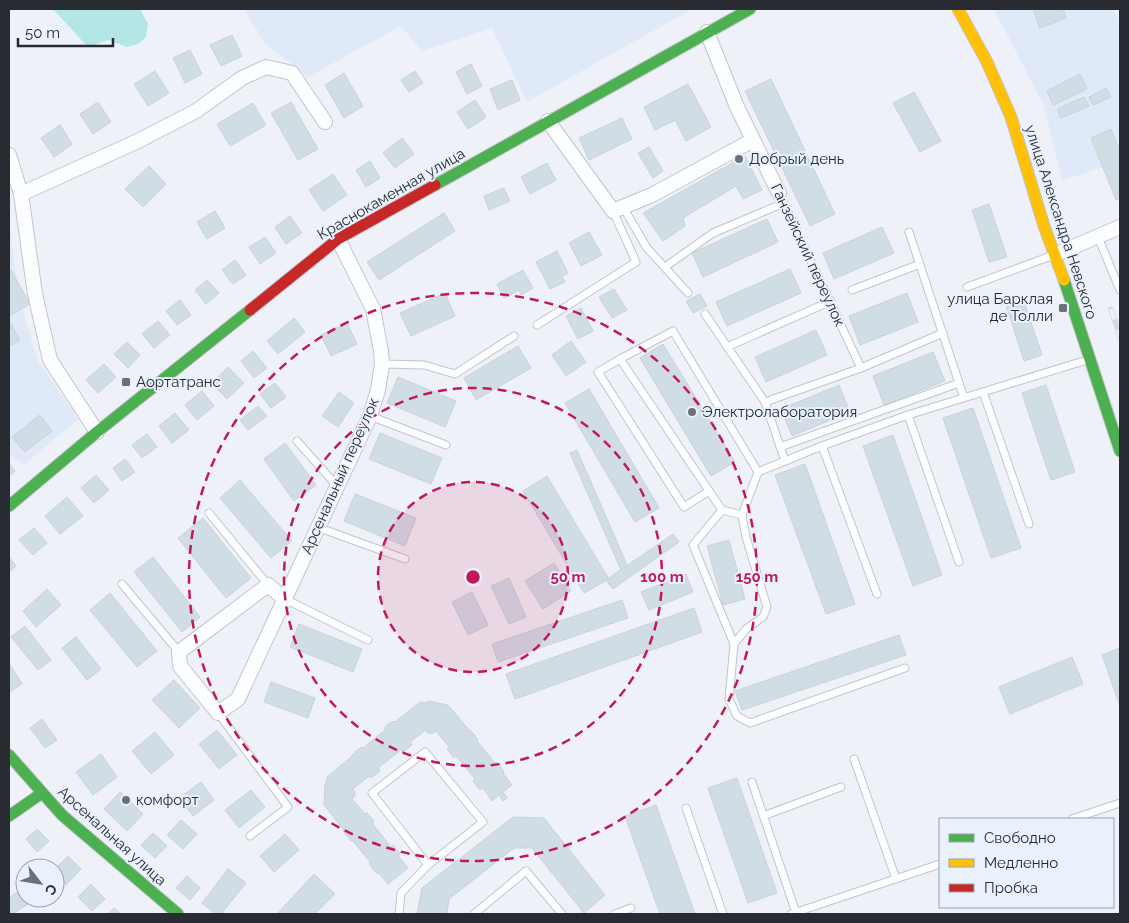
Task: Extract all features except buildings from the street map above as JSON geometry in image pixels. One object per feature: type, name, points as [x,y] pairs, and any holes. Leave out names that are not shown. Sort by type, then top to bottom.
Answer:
[{"type":"street","name":"Краснокаменная улица","points":[[9,506],[97,432],[338,239],[750,9]]},
{"type":"street","name":"улица Александра Невского","points":[[958,9],[987,62],[1011,117],[1059,253],[1090,359],[1120,451]]},
{"type":"street","name":"Ганзейский переулок","points":[[707,32],[737,107],[782,198]]},
{"type":"street","points":[[22,194],[188,116],[242,78],[266,67],[292,72],[325,122]]},
{"type":"street","points":[[1012,92],[1022,115],[1047,196]]},
{"type":"street","points":[[548,121],[618,209],[652,195],[753,140]]},
{"type":"street","points":[[9,155],[22,194],[35,294],[50,360],[97,432]]},
{"type":"street","points":[[1059,253],[1120,227]]},
{"type":"street","points":[[1060,236],[1059,253],[1090,323]]},
{"type":"street","name":"Арсенальный переулок","points":[[218,713],[238,699],[370,416],[378,390],[382,364],[373,309],[338,239]]},
{"type":"street","points":[[218,713],[180,666],[179,652],[268,585],[285,599]]},
{"type":"street","name":"Арсенальная улица","points":[[9,754],[62,815],[178,914]]},
{"type":"street","points":[[9,816],[42,792]]},
{"type":"lane","points":[[665,267],[713,233],[782,198]]},
{"type":"lane","name":"Ганзейский переулок","points":[[782,198],[861,368]]},
{"type":"lane","points":[[618,209],[647,248],[688,293]]},
{"type":"lane","points":[[537,325],[636,262],[618,209]]},
{"type":"lane","points":[[909,232],[964,398]]},
{"type":"lane","points":[[1098,237],[1120,290]]},
{"type":"lane","points":[[967,287],[1059,253]]},
{"type":"lane","points":[[852,290],[920,264]]},
{"type":"lane","points":[[727,347],[830,301]]},
{"type":"lane","points":[[705,314],[765,402],[785,461]]},
{"type":"lane","points":[[709,491],[684,507],[598,372],[673,330],[758,472]]},
{"type":"lane","points":[[765,402],[861,368],[943,333]]},
{"type":"lane","points":[[382,364],[424,365],[455,374],[514,336]]},
{"type":"lane","points":[[620,359],[722,510],[742,515]]},
{"type":"lane","points":[[734,644],[746,629],[763,617],[767,607],[746,537],[742,515],[758,472],[822,446],[908,415],[1090,359]]},
{"type":"lane","points":[[780,447],[959,383]]},
{"type":"lane","points":[[983,392],[1029,524]]},
{"type":"lane","points":[[908,415],[959,562]]},
{"type":"lane","points":[[370,416],[446,445]]},
{"type":"lane","points":[[298,441],[337,486]]},
{"type":"lane","points":[[822,446],[878,594]]},
{"type":"lane","points":[[722,510],[693,546],[734,644],[729,699],[737,716],[750,723],[905,668]]},
{"type":"lane","points":[[209,513],[268,585]]},
{"type":"lane","points":[[317,527],[405,559]]},
{"type":"lane","points":[[122,584],[179,652]]},
{"type":"lane","points":[[285,599],[368,640]]},
{"type":"lane","points":[[218,713],[288,806],[250,836]]},
{"type":"lane","points":[[399,914],[400,892],[428,866],[483,822],[425,752],[372,793],[428,866]]},
{"type":"lane","points":[[854,759],[896,879]]},
{"type":"lane","points":[[752,782],[794,914],[939,864]]},
{"type":"lane","points":[[763,816],[841,787]]},
{"type":"lane","points":[[1075,818],[1120,803]]},
{"type":"lane","points":[[686,808],[723,914]]},
{"type":"lane","points":[[474,914],[526,871],[562,914]]},
{"type":"lane","points":[[615,914],[631,908]]},
{"type":"shaded area","points":[[244,9],[692,9],[527,102],[492,28],[422,51],[401,26],[308,77],[265,43]]},
{"type":"shaded area","points":[[994,9],[1114,9],[1120,23],[1120,161],[1062,181],[1044,106]]},
{"type":"shaded area","points":[[9,222],[19,298],[38,361],[78,419],[24,465],[9,454]]},
{"type":"water","points":[[53,9],[140,9],[148,24],[146,37],[138,44],[127,47],[108,40],[88,47]]},
{"type":"railway","points":[[1111,309],[1120,336]]},
{"type":"traffic: fast","points":[[435,185],[750,9]]},
{"type":"traffic: fast","points":[[1064,280],[1120,451]]},
{"type":"traffic: fast","points":[[9,506],[97,432],[250,310]]},
{"type":"traffic: fast","points":[[9,755],[62,815],[178,914]]},
{"type":"traffic: fast","points":[[9,816],[42,793]]},
{"type":"traffic: slow","points":[[958,9],[987,62],[1011,117],[1044,226],[1064,280]]},
{"type":"traffic: jam","points":[[250,310],[338,239],[435,185]]},
{"type":"place","name":"Добрый день","points":[[739,159]]},
{"type":"place","name":"улица Барклая де Толли","points":[[1063,308]]},
{"type":"place","name":"Аортатранс","points":[[126,382]]},
{"type":"place","name":"Электролаборатория","points":[[692,412]]},
{"type":"place","name":"комфорт","points":[[126,800]]}]
